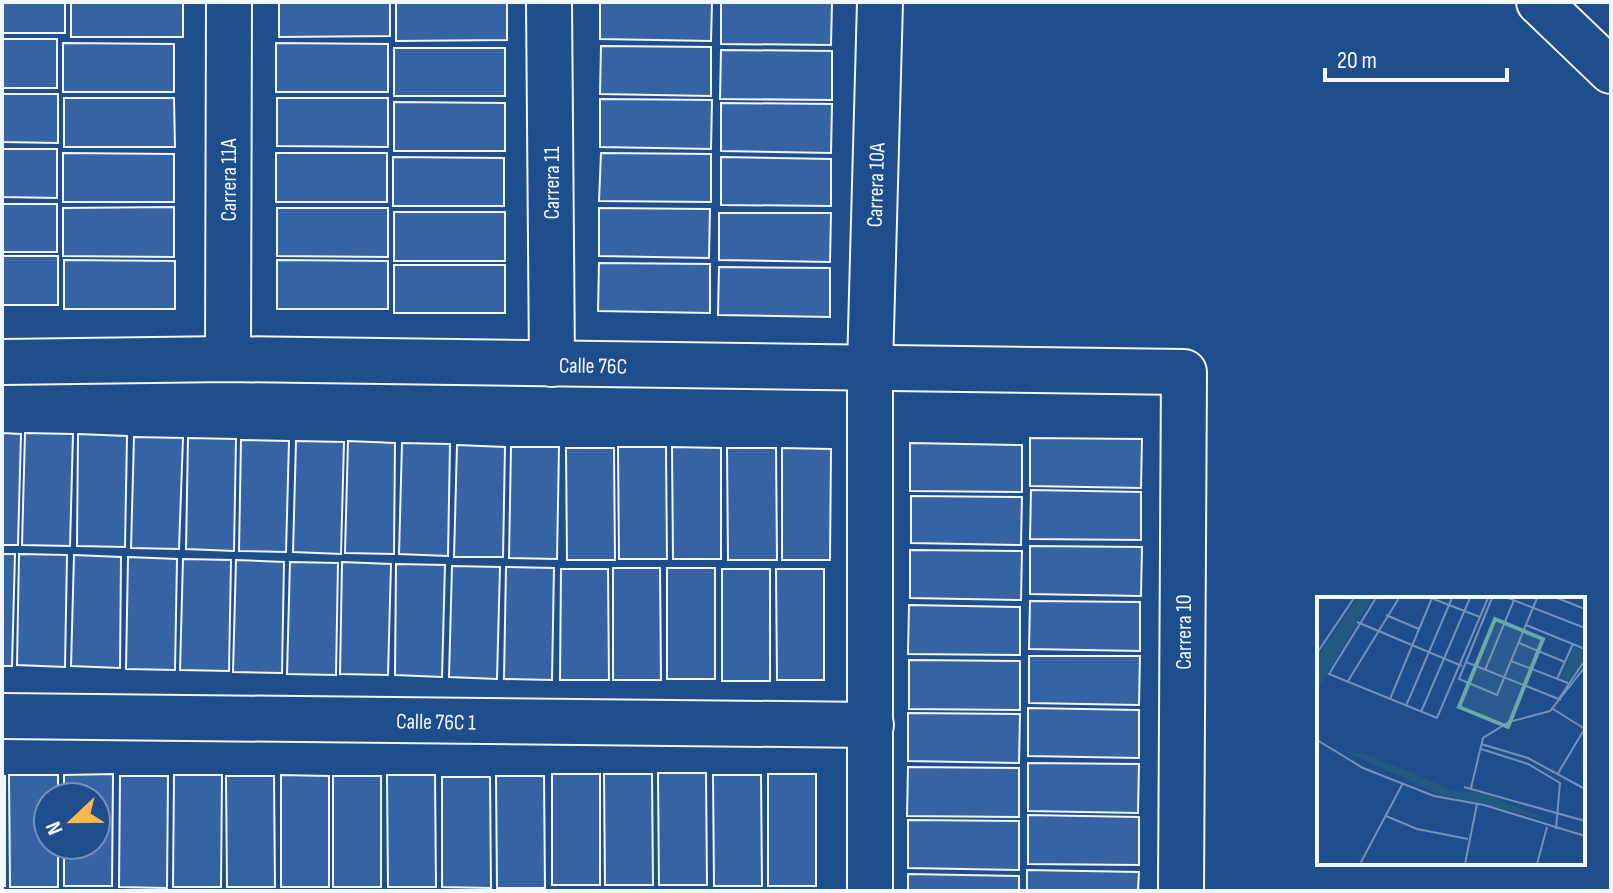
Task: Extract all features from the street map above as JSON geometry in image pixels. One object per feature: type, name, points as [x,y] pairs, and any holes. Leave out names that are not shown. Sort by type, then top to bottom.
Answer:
[{"type":"street","name":"Carrera 11A","points":[[228,359],[229,2]]},
{"type":"street","name":"Carrera 11","points":[[549,2],[552,364]]},
{"type":"street","name":"Carrera 10A","points":[[870,891],[870,367],[880,2]]},
{"type":"street","points":[[1539,2],[1611,71]]},
{"type":"street","name":"Calle 76C","points":[[2,362],[228,359],[1184,372]]},
{"type":"street","name":"Carrera 10","points":[[1181,891],[1184,372]]},
{"type":"street","name":"Calle 76C 1","points":[[2,716],[871,725]]},
{"type":"building","points":[[2,2],[65,2],[65,33],[2,33]]},
{"type":"building","points":[[71,2],[183,2],[183,37],[71,37]]},
{"type":"building","points":[[279,2],[390,2],[390,36],[279,37]]},
{"type":"building","points":[[396,2],[507,2],[507,40],[396,41]]},
{"type":"building","points":[[600,2],[712,2],[711,41],[600,39]]},
{"type":"building","points":[[721,2],[832,2],[831,45],[721,44]]},
{"type":"building","points":[[2,39],[57,39],[57,88],[2,88]]},
{"type":"building","points":[[63,43],[174,44],[174,92],[63,92]]},
{"type":"building","points":[[276,43],[388,44],[388,92],[276,92]]},
{"type":"building","points":[[601,46],[711,47],[711,96],[600,94]]},
{"type":"building","points":[[394,48],[505,48],[505,96],[394,96]]},
{"type":"building","points":[[721,50],[832,51],[832,100],[720,99]]},
{"type":"building","points":[[2,94],[58,94],[58,143],[2,142]]},
{"type":"building","points":[[64,98],[174,98],[175,147],[64,147]]},
{"type":"building","points":[[277,98],[388,98],[388,147],[277,146]]},
{"type":"building","points":[[600,99],[712,100],[711,149],[600,147]]},
{"type":"building","points":[[394,102],[505,103],[505,151],[394,151]]},
{"type":"building","points":[[721,103],[832,104],[831,153],[721,151]]},
{"type":"building","points":[[2,149],[57,149],[57,198],[2,197]]},
{"type":"building","points":[[63,153],[174,154],[174,202],[63,202]]},
{"type":"building","points":[[276,153],[387,153],[387,202],[276,202]]},
{"type":"building","points":[[601,153],[711,154],[711,202],[599,201]]},
{"type":"building","points":[[393,157],[504,158],[504,206],[393,206]]},
{"type":"building","points":[[721,157],[831,159],[831,206],[721,205]]},
{"type":"building","points":[[2,204],[57,204],[57,252],[2,252]]},
{"type":"building","points":[[174,207],[174,257],[63,256],[63,208]]},
{"type":"building","points":[[277,208],[388,208],[388,257],[277,256]]},
{"type":"building","points":[[599,208],[710,209],[709,258],[599,256]]},
{"type":"building","points":[[394,212],[505,212],[505,261],[394,261]]},
{"type":"building","points":[[719,213],[831,213],[830,262],[719,260]]},
{"type":"building","points":[[2,256],[58,256],[58,305],[2,305]]},
{"type":"building","points":[[64,260],[175,261],[175,309],[64,309]]},
{"type":"building","points":[[277,260],[388,261],[388,309],[277,309]]},
{"type":"building","points":[[599,263],[710,264],[710,313],[598,311]]},
{"type":"building","points":[[394,265],[505,265],[505,313],[394,313]]},
{"type":"building","points":[[719,267],[830,268],[830,317],[718,315]]},
{"type":"building","points":[[2,433],[21,434],[18,545],[2,545]]},
{"type":"building","points":[[25,433],[73,434],[70,546],[22,545]]},
{"type":"building","points":[[78,434],[127,436],[125,547],[77,546]]},
{"type":"building","points":[[134,437],[183,438],[179,549],[131,548]]},
{"type":"building","points":[[188,438],[236,439],[234,551],[186,549]]},
{"type":"building","points":[[1030,438],[1142,439],[1141,488],[1030,486]]},
{"type":"building","points":[[241,440],[289,441],[286,552],[239,551]]},
{"type":"building","points":[[296,441],[344,442],[341,554],[293,552]]},
{"type":"building","points":[[348,441],[395,443],[394,554],[345,553]]},
{"type":"building","points":[[402,443],[450,444],[448,556],[399,554]]},
{"type":"building","points":[[910,443],[1022,445],[1022,492],[910,491]]},
{"type":"building","points":[[457,445],[505,447],[503,557],[454,557]]},
{"type":"building","points":[[511,447],[559,447],[557,559],[509,558]]},
{"type":"building","points":[[618,447],[666,447],[667,559],[619,559]]},
{"type":"building","points":[[672,447],[721,448],[721,559],[673,559]]},
{"type":"building","points":[[566,448],[614,448],[615,560],[567,560]]},
{"type":"building","points":[[727,448],[776,448],[777,560],[728,560]]},
{"type":"building","points":[[782,448],[831,449],[830,560],[782,560]]},
{"type":"building","points":[[1031,490],[1141,492],[1141,540],[1030,539]]},
{"type":"building","points":[[911,496],[1022,497],[1021,545],[911,543]]},
{"type":"building","points":[[1030,546],[1142,547],[1141,596],[1030,594]]},
{"type":"building","points":[[910,550],[1022,551],[1021,600],[910,598]]},
{"type":"building","points":[[2,554],[15,554],[12,666],[2,666]]},
{"type":"building","points":[[19,554],[67,555],[65,667],[17,665]]},
{"type":"building","points":[[74,555],[121,557],[120,668],[71,666]]},
{"type":"building","points":[[128,557],[177,559],[175,670],[126,669]]},
{"type":"building","points":[[183,559],[231,560],[229,671],[180,670]]},
{"type":"building","points":[[236,560],[284,562],[282,673],[233,672]]},
{"type":"building","points":[[290,562],[338,563],[336,675],[287,674]]},
{"type":"building","points":[[342,562],[391,564],[388,675],[340,674]]},
{"type":"building","points":[[396,564],[445,565],[442,677],[395,675]]},
{"type":"building","points":[[452,566],[500,567],[497,679],[449,677]]},
{"type":"building","points":[[506,567],[554,568],[552,680],[504,679]]},
{"type":"building","points":[[613,568],[660,568],[661,680],[613,680]]},
{"type":"building","points":[[667,568],[715,568],[715,679],[667,679]]},
{"type":"building","points":[[561,569],[608,569],[609,680],[560,680]]},
{"type":"building","points":[[722,569],[770,569],[770,681],[722,681]]},
{"type":"building","points":[[776,569],[824,569],[824,680],[777,680]]},
{"type":"building","points":[[1030,601],[1140,602],[1140,651],[1029,649]]},
{"type":"building","points":[[909,605],[1020,607],[1020,655],[908,654]]},
{"type":"building","points":[[1029,656],[1140,656],[1139,705],[1029,703]]},
{"type":"building","points":[[909,660],[1020,661],[1020,710],[909,709]]},
{"type":"building","points":[[1028,708],[1139,710],[1139,758],[1028,756]]},
{"type":"building","points":[[908,713],[1020,714],[1019,763],[908,761]]},
{"type":"building","points":[[1028,763],[1139,764],[1138,813],[1028,811]]},
{"type":"building","points":[[908,767],[1019,768],[1019,817],[907,816]]},
{"type":"building","points":[[658,773],[706,773],[707,885],[659,885]]},
{"type":"building","points":[[113,774],[112,886],[64,886],[64,861],[112,861],[112,781],[64,781],[64,775]]},
{"type":"building","points":[[552,774],[600,774],[600,885],[552,885]]},
{"type":"building","points":[[604,774],[652,774],[653,885],[605,885]]},
{"type":"building","points":[[768,774],[816,774],[816,886],[768,886]]},
{"type":"building","points":[[9,775],[58,775],[58,781],[32,781],[32,861],[58,861],[58,887],[10,887]]},
{"type":"building","points":[[174,775],[222,775],[221,887],[173,887]]},
{"type":"building","points":[[281,775],[329,776],[329,887],[281,887]]},
{"type":"building","points":[[387,775],[435,775],[436,887],[388,887]]},
{"type":"building","points":[[713,775],[761,775],[762,886],[714,886]]},
{"type":"building","points":[[2,776],[5,776],[5,886],[2,886]]},
{"type":"building","points":[[120,776],[168,776],[167,888],[119,887]]},
{"type":"building","points":[[226,776],[274,776],[275,887],[227,887]]},
{"type":"building","points":[[333,776],[381,776],[381,887],[333,887]]},
{"type":"building","points":[[496,776],[544,776],[545,888],[497,888]]},
{"type":"building","points":[[442,777],[490,777],[491,888],[442,887]]},
{"type":"building","points":[[1028,815],[1139,817],[1139,865],[1028,864]]},
{"type":"building","points":[[908,820],[1019,821],[1019,870],[908,868]]},
{"type":"building","points":[[1027,870],[1139,872],[1138,891],[1027,891]]},
{"type":"building","points":[[908,874],[1019,876],[1019,891],[908,891]]}]
